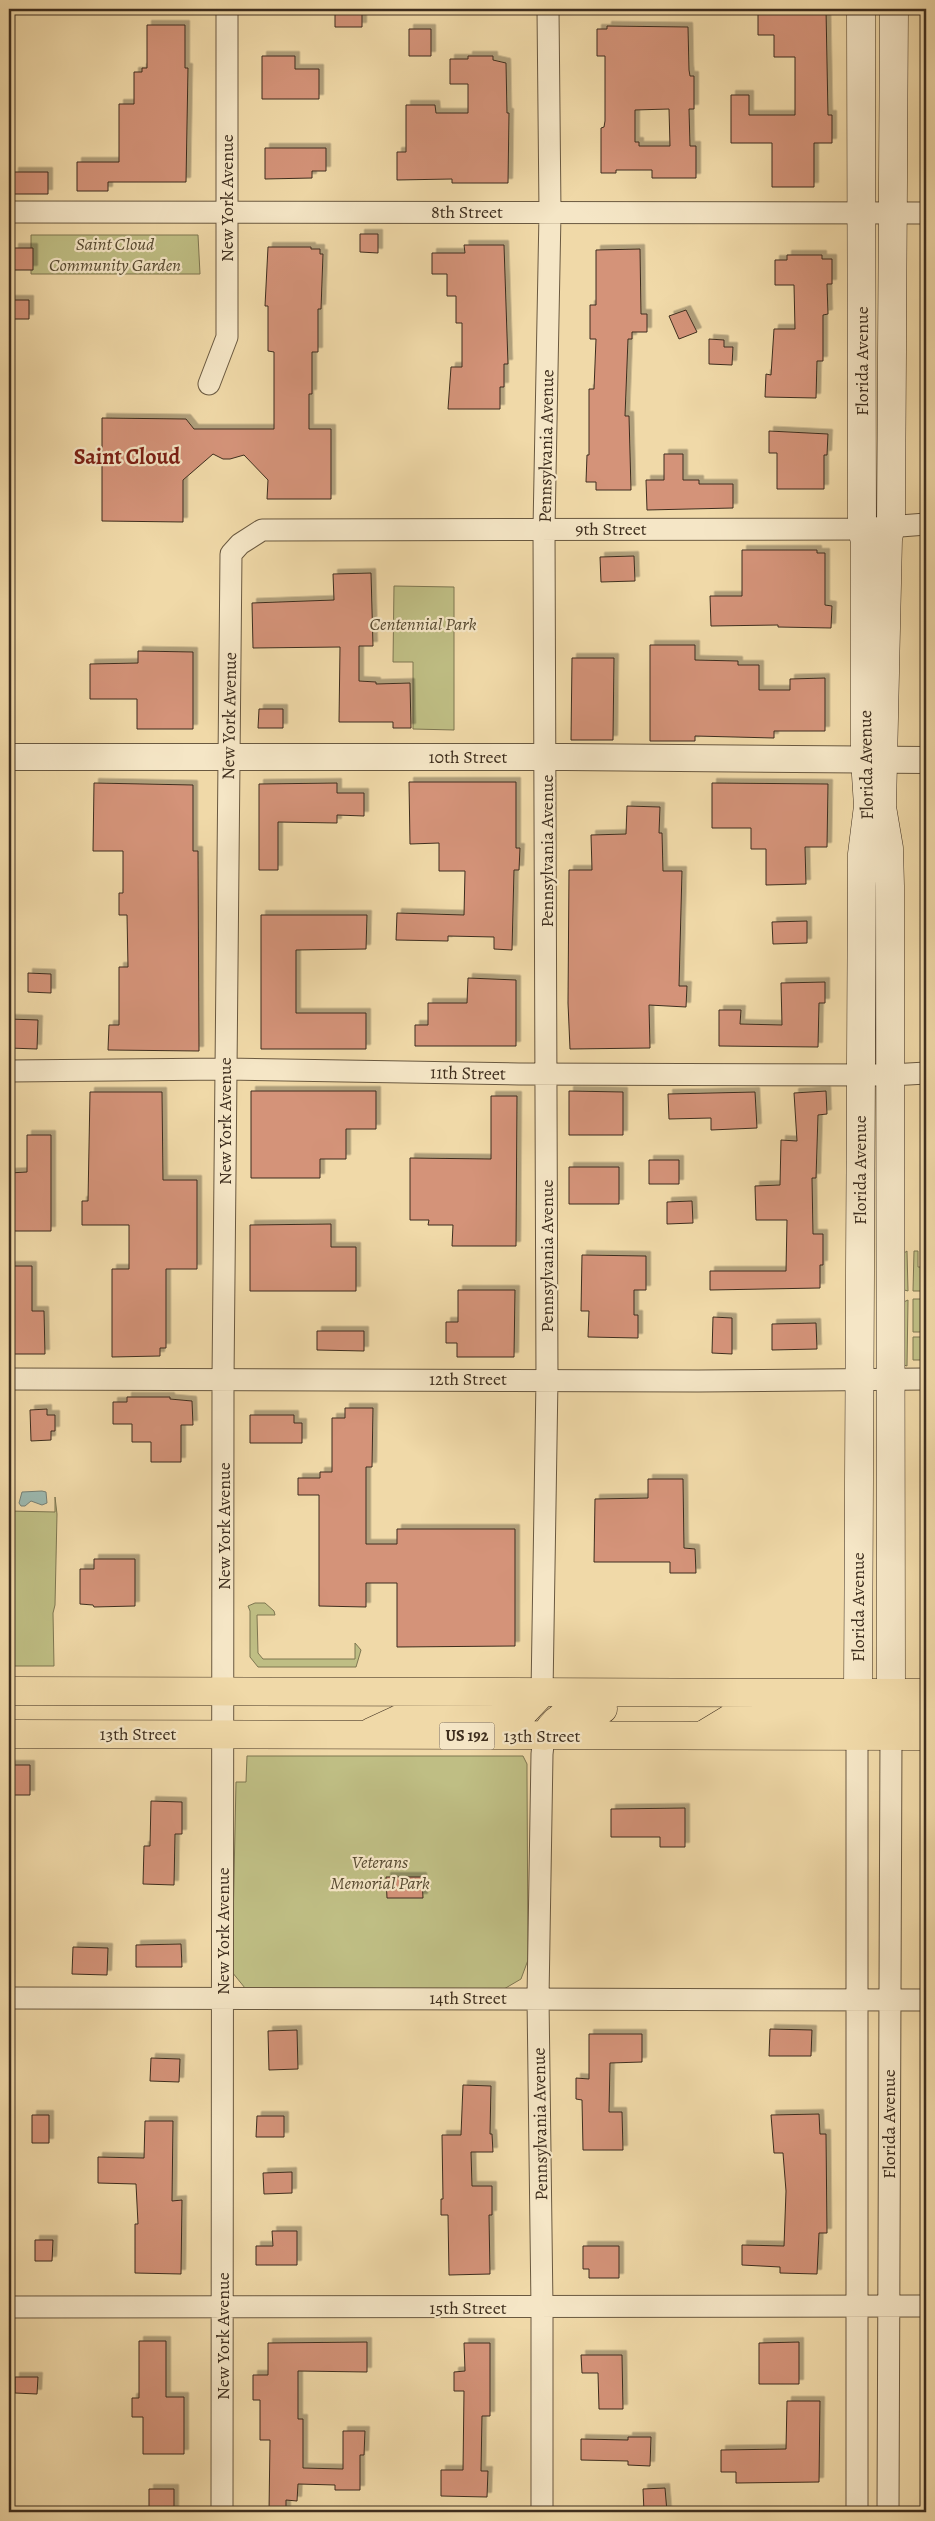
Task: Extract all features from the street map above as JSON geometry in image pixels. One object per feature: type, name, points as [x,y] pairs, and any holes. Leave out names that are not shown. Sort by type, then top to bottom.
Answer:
[{"type":"highway","points":[[9,1691],[926,1693]]},
{"type":"highway","points":[[9,1707],[32,1708],[65,1691]]},
{"type":"highway","points":[[544,1736],[555,1720],[569,1711],[680,1708],[693,1692]]},
{"type":"highway","points":[[701,1736],[736,1715],[847,1714],[861,1709],[891,1692]]},
{"type":"highway","points":[[363,1735],[410,1714],[509,1715],[525,1711],[542,1693]]},
{"type":"highway","points":[[857,1735],[900,1713],[926,1710]]},
{"type":"highway","name":"13th Street","points":[[9,1734],[926,1736]]},
{"type":"main road","name":"Florida Avenue","points":[[861,9],[862,529],[865,542],[874,760],[889,857],[891,1692]]},
{"type":"main road","name":"Florida Avenue","points":[[858,1692],[862,854],[874,760],[888,539],[891,525],[895,213],[894,9]]},
{"type":"street","name":"New York Avenue","points":[[210,384],[227,337],[227,9]]},
{"type":"street","name":"Pennsylvania Avenue","points":[[542,1693],[547,1379],[548,1074],[544,529],[550,212],[548,9]]},
{"type":"street","name":"8th Street","points":[[9,212],[926,213]]},
{"type":"street","name":"9th Street","points":[[240,544],[262,530],[862,529],[891,525],[926,524]]},
{"type":"street","name":"New York Avenue","points":[[222,2512],[224,2308],[222,1998],[225,1069],[231,554],[240,544]]},
{"type":"street","name":"10th Street","points":[[9,756],[926,760]]},
{"type":"street","name":"11th Street","points":[[9,1071],[225,1069],[548,1074],[891,1075],[926,1073]]},
{"type":"street","name":"12th Street","points":[[9,1379],[926,1379]]},
{"type":"street","points":[[858,1522],[891,1522]]},
{"type":"street","name":"Florida Avenue","points":[[857,1735],[857,2512]]},
{"type":"street","name":"Florida Avenue","points":[[888,2512],[891,1735]]},
{"type":"street","name":"Pennsylvania Avenue","points":[[542,2512],[542,2308],[538,1998],[542,1754],[544,1736]]},
{"type":"street","name":"14th Street","points":[[9,1998],[926,2000]]},
{"type":"street","name":"15th Street","points":[[9,2307],[542,2308],[926,2306]]},
{"type":"green space","name":"Saint Cloud Community Garden","points":[[31,235],[198,235],[200,274],[31,274]]},
{"type":"green space","name":"Centennial Park","points":[[394,586],[454,587],[454,730],[413,729],[413,662],[393,662]]},
{"type":"green space","points":[[907,1251],[908,1291],[897,1288],[901,1255]]},
{"type":"green space","points":[[914,1251],[918,1251],[918,1267],[926,1267],[926,1291],[913,1291]]},
{"type":"green space","points":[[913,1299],[926,1299],[926,1332],[913,1332]]},
{"type":"green space","points":[[908,1300],[907,1366],[904,1365],[897,1305]]},
{"type":"green space","points":[[913,1337],[926,1337],[926,1360],[913,1360]]},
{"type":"green space","points":[[55,1497],[57,1514],[55,1605],[53,1613],[54,1666],[9,1666],[9,1511],[55,1512]]},
{"type":"green space","points":[[255,1603],[265,1603],[274,1611],[275,1615],[257,1615],[258,1653],[263,1659],[355,1659],[355,1643],[361,1650],[356,1667],[258,1667],[250,1657],[250,1611],[248,1606]]},
{"type":"green space","name":"Veterans Memorial Park","points":[[247,1756],[523,1756],[527,1764],[528,1960],[521,1979],[504,1989],[245,1988],[232,1972],[236,1782],[246,1782]]},
{"type":"water","points":[[22,1492],[46,1492],[47,1503],[42,1505],[31,1501],[25,1506],[21,1506],[19,1503]]},
{"type":"building","points":[[758,9],[826,9],[828,115],[832,115],[832,143],[814,143],[814,187],[772,187],[772,143],[731,143],[731,95],[749,95],[749,115],[795,115],[795,57],[774,57],[774,35],[758,35]]},
{"type":"building","points":[[335,12],[362,12],[362,27],[335,27]]},
{"type":"building","points":[[147,25],[185,25],[185,68],[188,68],[186,182],[108,182],[108,191],[77,191],[77,162],[119,162],[119,104],[134,104],[134,72],[142,72],[142,68],[147,68]]},
{"type":"building","points":[[607,26],[688,27],[689,70],[690,76],[694,76],[694,109],[689,109],[690,146],[696,146],[696,178],[652,178],[652,170],[616,170],[616,173],[601,173],[601,128],[604,127],[605,121],[605,56],[597,56],[597,29],[607,29]],"holes":[[[669,109],[670,146],[639,146],[639,142],[635,142],[635,110]]]},
{"type":"building","points":[[409,29],[431,29],[431,56],[409,56]]},
{"type":"building","points":[[262,56],[295,56],[295,69],[319,69],[319,99],[262,99]]},
{"type":"building","points":[[468,56],[493,56],[493,60],[506,63],[507,113],[509,113],[508,183],[452,183],[452,179],[397,180],[397,152],[406,152],[406,105],[435,105],[436,113],[468,113],[468,84],[450,84],[450,59],[468,59]]},
{"type":"building","points":[[265,148],[326,148],[326,171],[312,171],[312,178],[265,179]]},
{"type":"building","points":[[14,172],[48,172],[48,194],[14,194]]},
{"type":"building","points":[[360,234],[378,234],[378,253],[360,252]]},
{"type":"building","points":[[464,245],[504,245],[508,364],[504,364],[504,387],[500,387],[500,409],[448,409],[451,367],[462,367],[462,323],[456,323],[456,296],[447,296],[447,274],[432,274],[432,253],[465,253]]},
{"type":"building","points":[[268,247],[311,247],[311,249],[320,249],[320,254],[323,254],[321,309],[318,309],[318,352],[312,352],[312,394],[309,394],[309,429],[331,429],[331,499],[267,499],[268,480],[244,455],[223,459],[213,454],[183,480],[183,522],[102,521],[102,418],[186,419],[194,429],[274,429],[274,352],[268,351],[268,306],[265,306]]},
{"type":"building","points":[[14,248],[33,248],[33,270],[14,270]]},
{"type":"building","points":[[640,249],[641,314],[647,314],[647,332],[632,332],[632,339],[628,339],[625,416],[629,416],[631,490],[596,490],[596,482],[586,482],[587,455],[589,455],[589,389],[594,389],[596,339],[590,339],[590,305],[596,305],[596,250]]},
{"type":"building","points":[[787,255],[822,255],[822,259],[832,259],[832,284],[827,284],[828,314],[823,315],[823,361],[817,361],[816,398],[765,397],[766,374],[771,375],[774,329],[795,329],[794,285],[775,285],[775,260],[787,260]]},
{"type":"building","points":[[9,300],[29,300],[29,319],[9,319]]},
{"type":"building","points":[[686,310],[697,332],[679,339],[669,316]]},
{"type":"building","points":[[709,339],[724,340],[724,347],[733,347],[732,365],[709,364]]},
{"type":"building","points":[[769,431],[828,434],[827,455],[824,455],[824,489],[777,489],[777,453],[769,453]]},
{"type":"building","points":[[664,454],[683,454],[683,480],[699,480],[699,484],[733,484],[733,508],[647,510],[646,480],[664,480]]},
{"type":"building","points":[[742,550],[817,550],[817,553],[825,553],[825,605],[832,606],[831,628],[778,627],[778,625],[711,626],[710,596],[742,596]]},
{"type":"building","points":[[634,556],[635,581],[601,582],[600,557]]},
{"type":"building","points":[[371,573],[373,646],[359,646],[359,681],[376,682],[376,684],[410,683],[411,728],[393,728],[393,722],[339,722],[340,647],[253,648],[252,603],[334,600],[333,574]]},
{"type":"building","points":[[650,645],[695,645],[695,660],[738,661],[738,665],[759,665],[759,690],[790,690],[790,679],[825,678],[825,731],[774,731],[774,738],[695,736],[695,741],[650,741]]},
{"type":"building","points":[[138,651],[193,652],[193,729],[137,729],[137,699],[90,699],[90,664],[138,663]]},
{"type":"building","points":[[572,658],[614,658],[613,740],[571,740]]},
{"type":"building","points":[[259,709],[283,709],[283,728],[258,728]]},
{"type":"building","points":[[409,782],[516,782],[516,848],[520,848],[519,870],[514,870],[512,950],[494,949],[494,937],[448,936],[448,941],[396,940],[397,913],[464,915],[465,871],[439,871],[439,843],[410,844]]},
{"type":"building","points":[[94,783],[193,785],[193,851],[198,851],[199,1051],[108,1050],[109,1025],[119,1025],[119,967],[128,967],[127,915],[119,915],[119,893],[123,893],[123,851],[93,851]]},
{"type":"building","points":[[337,783],[337,793],[364,793],[364,816],[337,815],[337,823],[278,822],[278,870],[259,870],[259,784]]},
{"type":"building","points":[[712,783],[828,784],[827,847],[805,847],[806,884],[766,885],[766,849],[751,849],[751,828],[712,828]]},
{"type":"building","points":[[627,806],[660,807],[659,833],[662,833],[663,871],[682,871],[679,986],[687,986],[686,1007],[649,1005],[650,1048],[570,1049],[568,1003],[569,870],[592,870],[591,835],[626,834]]},
{"type":"building","points":[[261,915],[367,915],[366,949],[296,950],[296,1013],[366,1013],[366,1049],[261,1049]]},
{"type":"building","points":[[807,921],[807,943],[773,944],[772,922]]},
{"type":"building","points":[[28,973],[51,974],[51,993],[28,992]]},
{"type":"building","points":[[468,978],[516,980],[516,1046],[415,1046],[415,1025],[428,1025],[428,1003],[467,1003]]},
{"type":"building","points":[[825,982],[825,1003],[819,1003],[818,1047],[719,1046],[719,1010],[741,1010],[740,1024],[782,1025],[781,983]]},
{"type":"building","points":[[9,1019],[38,1020],[37,1049],[9,1048]]},
{"type":"building","points":[[251,1091],[376,1091],[376,1129],[346,1129],[346,1159],[320,1159],[320,1178],[251,1178]]},
{"type":"building","points":[[569,1091],[623,1092],[623,1135],[569,1135]]},
{"type":"building","points":[[826,1091],[827,1114],[818,1115],[816,1178],[812,1178],[813,1234],[823,1234],[823,1265],[820,1265],[820,1288],[710,1290],[710,1271],[786,1271],[787,1220],[756,1220],[755,1186],[780,1185],[781,1140],[797,1141],[794,1093]]},
{"type":"building","points":[[90,1092],[162,1092],[163,1180],[197,1180],[197,1269],[166,1269],[166,1348],[160,1348],[160,1356],[112,1357],[112,1269],[129,1269],[129,1225],[82,1225],[82,1201],[88,1201]]},
{"type":"building","points":[[755,1092],[757,1128],[711,1130],[711,1118],[669,1119],[668,1094]]},
{"type":"building","points":[[491,1096],[517,1096],[516,1246],[452,1246],[453,1225],[428,1225],[429,1220],[410,1220],[410,1158],[491,1159]]},
{"type":"building","points":[[27,1135],[51,1135],[51,1231],[9,1231],[9,1173],[27,1172]]},
{"type":"building","points":[[649,1160],[679,1160],[679,1184],[649,1184]]},
{"type":"building","points":[[569,1167],[619,1167],[619,1204],[569,1204]]},
{"type":"building","points":[[692,1201],[693,1223],[667,1224],[667,1202]]},
{"type":"building","points":[[331,1224],[331,1247],[356,1247],[356,1291],[250,1291],[250,1225]]},
{"type":"building","points":[[582,1255],[646,1256],[646,1290],[634,1290],[634,1315],[638,1315],[638,1338],[588,1337],[589,1311],[581,1311]]},
{"type":"building","points":[[9,1266],[32,1266],[32,1311],[44,1311],[45,1354],[9,1354]]},
{"type":"building","points":[[458,1290],[515,1290],[514,1357],[457,1357],[457,1343],[446,1343],[446,1322],[458,1322]]},
{"type":"building","points":[[713,1317],[732,1318],[732,1354],[712,1353]]},
{"type":"building","points":[[816,1323],[817,1349],[772,1350],[772,1324]]},
{"type":"building","points":[[317,1331],[364,1331],[364,1351],[317,1350]]},
{"type":"building","points":[[127,1397],[170,1397],[170,1399],[192,1401],[193,1425],[181,1425],[181,1462],[151,1462],[151,1442],[132,1442],[132,1424],[113,1424],[113,1402],[127,1402]]},
{"type":"building","points":[[345,1408],[373,1408],[372,1467],[366,1467],[366,1544],[397,1544],[397,1529],[515,1529],[515,1646],[397,1647],[397,1583],[366,1583],[366,1607],[319,1606],[319,1495],[298,1495],[298,1478],[320,1478],[320,1472],[332,1472],[332,1418],[345,1418]]},
{"type":"building","points":[[47,1409],[47,1415],[55,1415],[55,1431],[51,1431],[51,1440],[31,1441],[30,1410]]},
{"type":"building","points":[[250,1415],[294,1415],[294,1423],[302,1423],[302,1443],[250,1443]]},
{"type":"building","points":[[648,1479],[683,1479],[684,1548],[695,1549],[696,1573],[670,1573],[670,1562],[594,1562],[595,1499],[648,1498]]},
{"type":"building","points":[[94,1559],[135,1559],[135,1606],[94,1607],[93,1605],[80,1604],[80,1569],[94,1569]]},
{"type":"building","points":[[9,1765],[30,1765],[30,1795],[9,1795]]},
{"type":"building","points":[[151,1801],[182,1802],[182,1834],[175,1834],[174,1885],[143,1884],[144,1846],[150,1846]]},
{"type":"building","points":[[685,1808],[685,1847],[660,1847],[660,1837],[611,1837],[611,1809]]},
{"type":"building","points":[[386,1877],[422,1877],[423,1898],[387,1898]]},
{"type":"building","points":[[181,1944],[182,1967],[136,1967],[136,1945]]},
{"type":"building","points":[[73,1947],[108,1948],[107,1975],[72,1974]]},
{"type":"building","points":[[770,2029],[812,2030],[811,2056],[769,2056]]},
{"type":"building","points":[[297,2030],[298,2069],[269,2070],[268,2031]]},
{"type":"building","points":[[589,2034],[642,2034],[642,2062],[610,2063],[609,2112],[622,2112],[623,2150],[583,2150],[582,2100],[576,2099],[576,2078],[589,2079]]},
{"type":"building","points":[[151,2058],[180,2059],[179,2082],[150,2081]]},
{"type":"building","points":[[463,2085],[491,2086],[490,2134],[492,2134],[493,2152],[471,2152],[472,2186],[492,2186],[492,2215],[489,2215],[490,2274],[449,2275],[448,2215],[441,2215],[441,2199],[443,2199],[442,2135],[461,2135]]},
{"type":"building","points":[[819,2114],[820,2134],[826,2134],[827,2233],[819,2233],[817,2274],[780,2273],[780,2267],[742,2265],[742,2245],[784,2246],[786,2191],[783,2153],[774,2153],[771,2115]]},
{"type":"building","points":[[32,2115],[49,2115],[49,2143],[32,2143]]},
{"type":"building","points":[[257,2116],[284,2116],[284,2137],[256,2137]]},
{"type":"building","points":[[145,2121],[173,2121],[172,2201],[182,2200],[181,2274],[135,2273],[135,2224],[138,2224],[136,2184],[98,2183],[98,2157],[144,2158]]},
{"type":"building","points":[[292,2172],[292,2193],[264,2194],[263,2173]]},
{"type":"building","points":[[272,2231],[297,2231],[297,2265],[256,2265],[256,2246],[273,2246]]},
{"type":"building","points":[[35,2240],[53,2240],[52,2261],[35,2261]]},
{"type":"building","points":[[583,2246],[619,2246],[619,2278],[589,2278],[589,2269],[583,2269]]},
{"type":"building","points":[[139,2341],[166,2341],[166,2397],[184,2397],[184,2454],[143,2454],[143,2417],[132,2417],[132,2398],[139,2398]]},
{"type":"building","points":[[367,2342],[367,2372],[298,2371],[298,2419],[303,2419],[303,2468],[343,2469],[343,2431],[365,2431],[364,2455],[360,2455],[360,2490],[335,2490],[335,2485],[298,2484],[297,2501],[286,2500],[286,2512],[269,2512],[270,2440],[260,2440],[260,2400],[253,2400],[253,2375],[268,2375],[268,2343]]},
{"type":"building","points":[[799,2342],[799,2384],[759,2384],[759,2343]]},
{"type":"building","points":[[464,2343],[490,2343],[490,2416],[482,2416],[481,2471],[488,2471],[487,2497],[441,2496],[441,2470],[463,2470],[464,2391],[454,2391],[454,2372],[465,2371]]},
{"type":"building","points":[[581,2355],[622,2355],[623,2409],[599,2409],[598,2373],[582,2373]]},
{"type":"building","points":[[15,2377],[38,2377],[37,2394],[15,2393]]},
{"type":"building","points":[[787,2401],[820,2401],[819,2482],[736,2483],[736,2472],[721,2472],[721,2450],[786,2449]]},
{"type":"building","points":[[628,2437],[651,2437],[650,2466],[628,2465],[628,2461],[581,2460],[581,2439],[628,2440]]},
{"type":"building","points":[[665,2488],[667,2512],[644,2512],[643,2489]]},
{"type":"building","points":[[149,2489],[174,2489],[174,2512],[149,2512]]},
{"type":"district","name":"Saint Cloud","points":[[127,457]]}]
